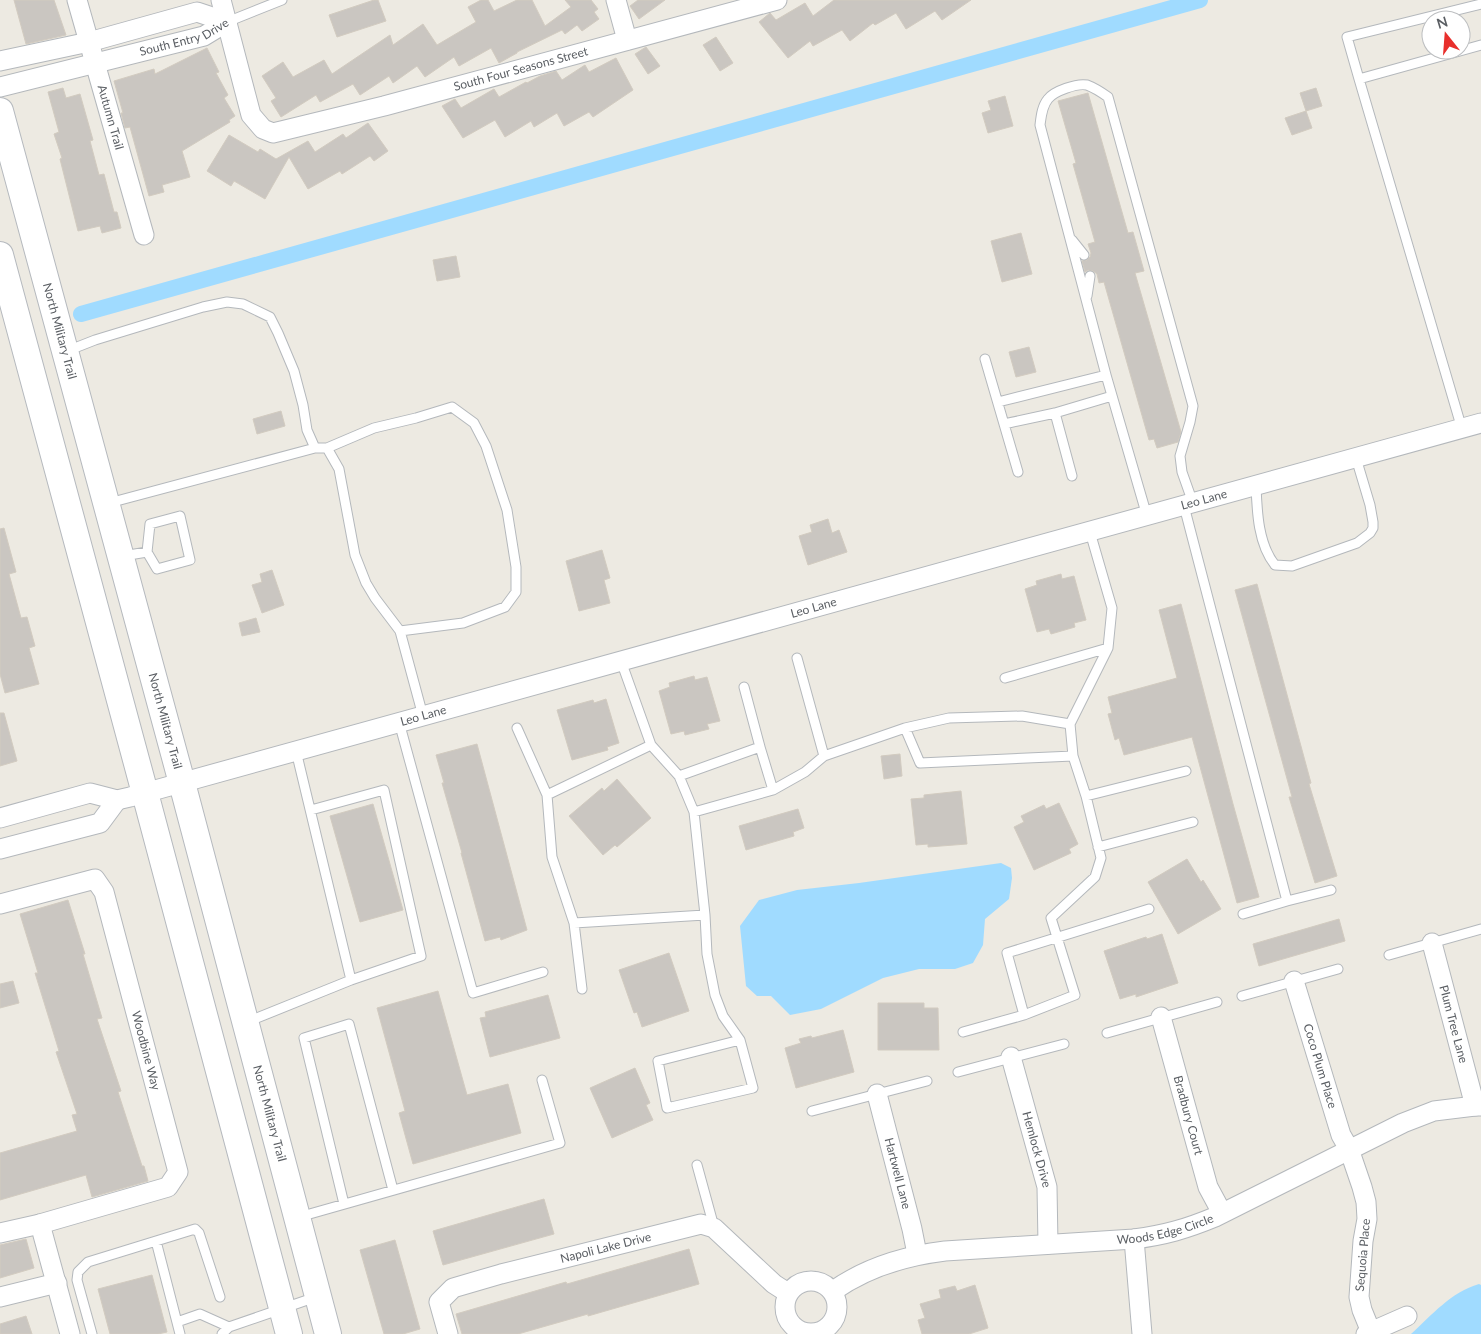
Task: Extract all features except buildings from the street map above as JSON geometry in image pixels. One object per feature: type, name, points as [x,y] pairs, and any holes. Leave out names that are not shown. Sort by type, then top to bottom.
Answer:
[{"type":"main road","name":"North Military Trail","points":[[0,111],[182,783],[328,1334]]},
{"type":"main road","points":[[0,256],[289,1334]]},
{"type":"main road","points":[[200,1000],[217,1036],[235,1084],[281,1248],[286,1254],[298,1250],[300,1230]]},
{"type":"street","name":"Autumn Trail","points":[[77,0],[144,235]]},
{"type":"street","points":[[221,0],[227,22]]},
{"type":"street","points":[[616,0],[626,40]]},
{"type":"street","name":"South Four Seasons Street","points":[[227,22],[251,116],[262,128],[273,133],[375,108],[777,0]]},
{"type":"street","name":"South Entry Drive","points":[[0,62],[89,42],[196,12],[227,22]]},
{"type":"street","name":"South Entry Drive","points":[[0,87],[204,36],[227,22]]},
{"type":"street","name":"Leo Lane","points":[[117,800],[1481,423]]},
{"type":"street","points":[[0,818],[90,793],[117,800],[100,823],[0,849]]},
{"type":"street","name":"Woodbine Way","points":[[0,904],[95,879],[104,892],[178,1172],[168,1187],[40,1224],[0,1232]]},
{"type":"street","name":"Plum Tree Lane","points":[[1432,943],[1478,1106]]},
{"type":"street","name":"Coco Plum Place","points":[[1294,980],[1341,1135],[1349,1150]]},
{"type":"street","name":"Bradbury Court","points":[[1161,1017],[1208,1187],[1222,1213]]},
{"type":"street","name":"Hemlock Drive","points":[[1011,1057],[1046,1187],[1048,1244]]},
{"type":"street","name":"Hartwell Lane","points":[[877,1094],[917,1254]]},
{"type":"street","name":"Woods Edge Circle","points":[[833,1291],[864,1272],[917,1254],[1134,1239],[1162,1235],[1189,1228],[1402,1123],[1434,1111],[1478,1106]]},
{"type":"street","name":"Sequoia Place","points":[[1349,1150],[1366,1202],[1367,1218],[1363,1241],[1359,1297],[1368,1333]]},
{"type":"street","points":[[40,1224],[70,1334]]},
{"type":"street","name":"Napoli Lake Drive","points":[[448,1334],[439,1302],[453,1288],[686,1227],[701,1224],[714,1228]]},
{"type":"street","points":[[714,1228],[774,1284],[788,1293]]},
{"type":"street","points":[[1134,1239],[1142,1334]]},
{"type":"street","points":[[806,1281],[821,1282],[833,1291],[838,1305],[834,1320],[829,1326],[823,1331],[815,1333],[791,1330],[785,1307],[788,1293],[793,1288],[806,1281]]},
{"type":"street","points":[[0,1297],[57,1283]]},
{"type":"street","points":[[1368,1333],[1407,1316]]},
{"type":"lane","points":[[227,22],[282,0]]},
{"type":"lane","points":[[1462,429],[1347,37],[1481,4]]},
{"type":"lane","points":[[1359,79],[1481,45]]},
{"type":"lane","points":[[1147,516],[1106,375],[1040,125],[1047,99],[1056,92],[1072,87],[1085,85],[1098,90],[1108,97],[1193,406],[1180,456],[1188,504],[1287,901]]},
{"type":"lane","points":[[1070,238],[1084,255]]},
{"type":"lane","points":[[1086,299],[1090,276]]},
{"type":"lane","points":[[65,352],[95,340],[203,307],[227,302],[243,304],[270,317],[294,371],[307,430],[315,448]]},
{"type":"lane","points":[[985,359],[1018,472]]},
{"type":"lane","points":[[998,402],[1106,375]]},
{"type":"lane","points":[[1004,424],[1055,414],[1112,396]]},
{"type":"lane","points":[[106,504],[315,448],[327,448],[374,428],[452,407],[474,423],[486,446],[507,510],[516,568],[516,592],[505,607],[463,623],[400,631]]},
{"type":"lane","points":[[1055,414],[1072,476]]},
{"type":"lane","points":[[327,448],[339,468],[355,555],[366,583],[400,631],[423,716]]},
{"type":"lane","points":[[1256,486],[1257,509],[1263,542],[1270,560],[1275,565],[1292,566],[1357,543],[1370,533],[1373,528],[1370,505],[1356,458]]},
{"type":"lane","points":[[180,516],[190,560],[157,569],[147,552],[150,524],[180,516]]},
{"type":"lane","points":[[963,1032],[1024,1014],[1075,995],[1052,918],[1095,877],[1100,858],[1086,796],[1073,756],[1070,724],[1108,648],[1112,608],[1090,532]]},
{"type":"lane","points":[[121,557],[147,552]]},
{"type":"lane","points":[[1005,678],[1108,648]]},
{"type":"lane","points":[[797,658],[824,756]]},
{"type":"lane","points":[[621,661],[651,745],[679,776],[694,812],[705,915],[707,954],[715,995],[723,1016],[740,1040],[753,1088],[667,1108],[658,1061],[740,1040]]},
{"type":"lane","points":[[744,687],[773,790]]},
{"type":"lane","points":[[694,812],[773,790],[805,772],[824,756],[905,728],[948,718],[1022,716],[1070,724]]},
{"type":"lane","points":[[399,722],[472,993],[543,972]]},
{"type":"lane","points":[[517,728],[547,795],[552,858],[574,923],[582,989]]},
{"type":"lane","points":[[905,728],[920,763],[1073,756]]},
{"type":"lane","points":[[547,795],[651,745]]},
{"type":"lane","points":[[679,776],[760,747]]},
{"type":"lane","points":[[296,751],[351,980]]},
{"type":"lane","points":[[1086,796],[1186,771]]},
{"type":"lane","points":[[246,1023],[351,980],[421,956],[384,790],[311,810]]},
{"type":"lane","points":[[1098,847],[1193,822]]},
{"type":"lane","points":[[1244,914],[1331,890]]},
{"type":"lane","points":[[1024,1014],[1007,953],[1149,909]]},
{"type":"lane","points":[[574,923],[705,915]]},
{"type":"lane","points":[[1389,955],[1481,929]]},
{"type":"lane","points":[[1242,996],[1338,969]]},
{"type":"lane","points":[[1107,1033],[1217,1002]]},
{"type":"lane","points":[[344,1204],[304,1038],[349,1024],[393,1190]]},
{"type":"lane","points":[[958,1072],[1064,1044]]},
{"type":"lane","points":[[300,1230],[344,1204],[560,1143],[542,1080]]},
{"type":"lane","points":[[812,1111],[927,1081]]},
{"type":"lane","points":[[696,1165],[714,1228]]},
{"type":"lane","points":[[92,1334],[77,1280],[78,1272],[88,1262],[195,1229],[199,1233],[220,1297]]},
{"type":"lane","points":[[156,1241],[180,1334]]},
{"type":"lane","points":[[222,1334],[229,1326],[318,1296]]},
{"type":"lane","points":[[177,1322],[200,1314],[229,1326]]},
{"type":"water","points":[[1001,863],[1011,868],[1012,878],[1009,899],[985,919],[983,945],[973,963],[955,969],[919,969],[883,978],[821,1009],[790,1015],[771,996],[757,996],[746,986],[740,926],[759,900],[797,890]]},
{"type":"water","points":[[1479,1284],[1481,1285],[1481,1334],[1411,1334],[1451,1298]]},
{"type":"waterway","points":[[81,314],[1200,0]]}]
